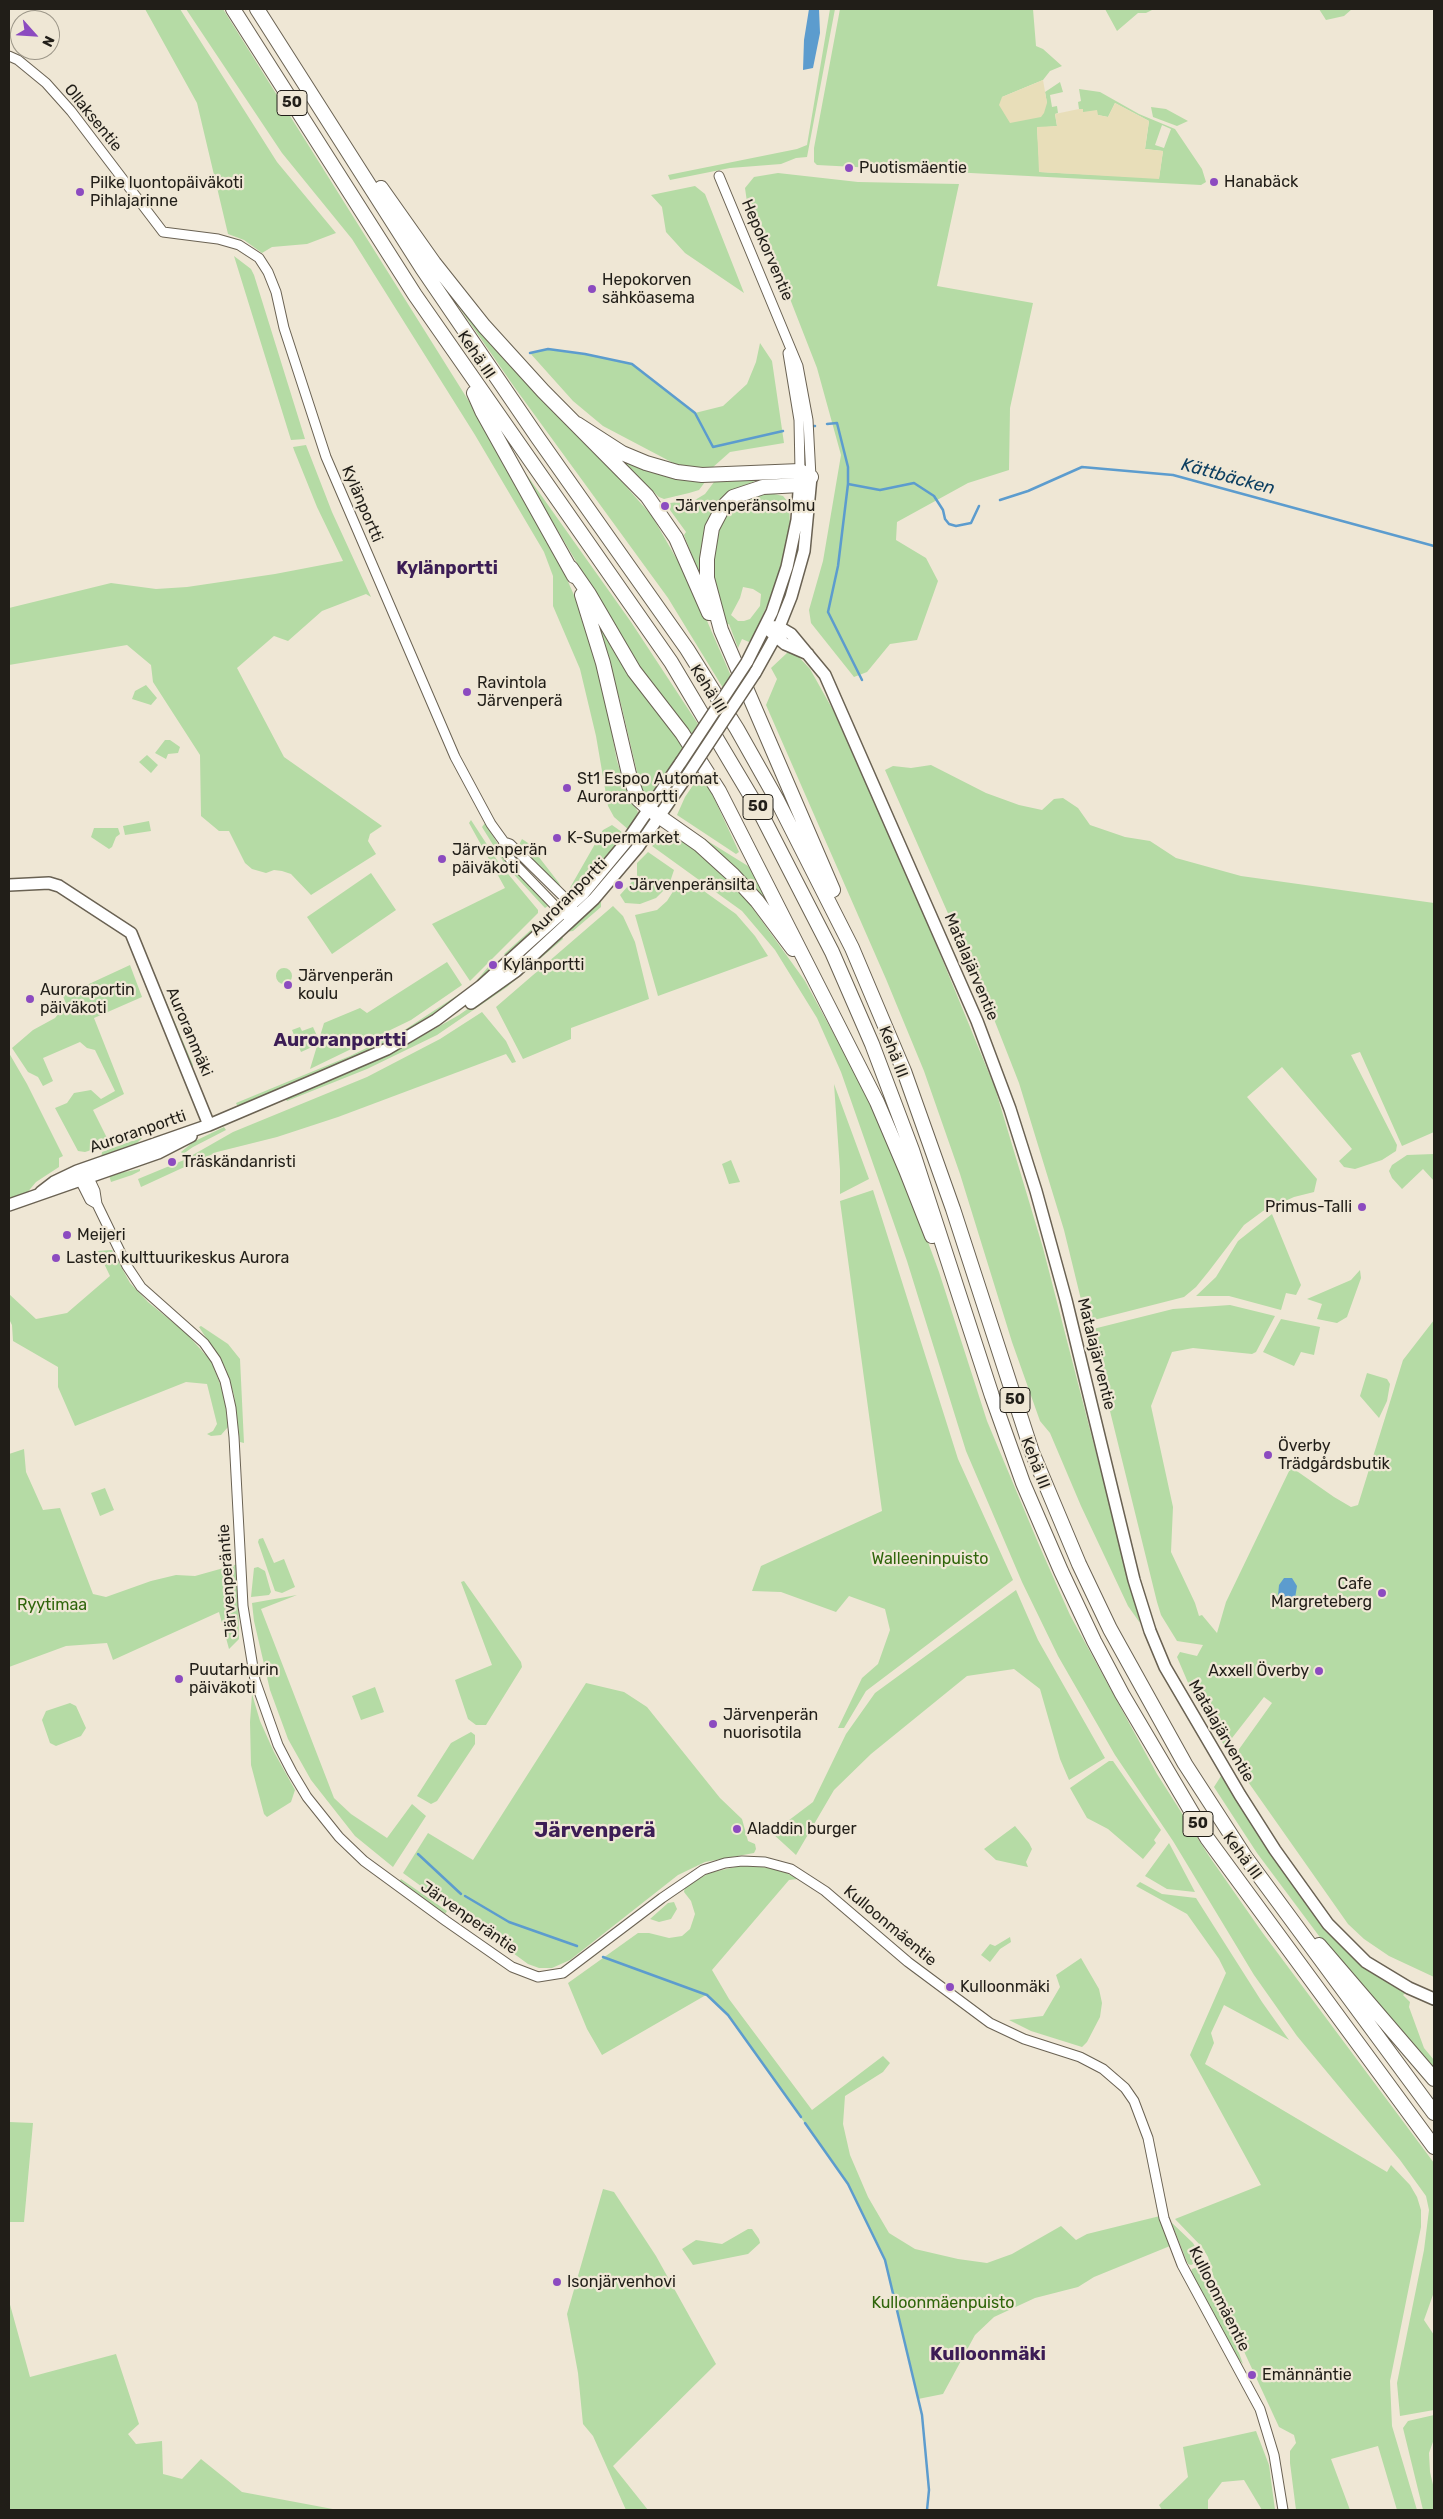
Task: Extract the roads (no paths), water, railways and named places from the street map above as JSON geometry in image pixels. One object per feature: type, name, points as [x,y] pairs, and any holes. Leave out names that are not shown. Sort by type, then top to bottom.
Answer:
[{"type":"highway","name":"Kehä III","points":[[233,9],[409,287],[671,662],[723,746],[777,841],[832,952],[872,1044],[915,1159],[1023,1483],[1061,1571],[1122,1694],[1207,1838],[1434,2147]]},
{"type":"highway","name":"Kehä III","points":[[257,9],[422,268],[538,438],[687,649],[737,729],[777,800],[852,948],[921,1115],[1029,1443],[1079,1564],[1110,1629],[1185,1764],[1246,1858],[1434,2113]]},
{"type":"highway","points":[[330,124],[364,164],[434,264],[484,326],[543,391],[647,496],[676,538],[709,615],[721,630]]},
{"type":"highway","points":[[464,368],[482,412],[571,568],[589,594],[634,671],[682,733],[719,791],[876,1102],[906,1170],[942,1264],[959,1295]]},
{"type":"highway","points":[[577,424],[622,452],[646,463],[677,472],[702,475],[729,474],[804,478]]},
{"type":"highway","points":[[804,478],[747,491],[733,497],[716,518],[708,539],[707,578],[721,630],[801,819],[843,910],[852,948]]},
{"type":"highway","points":[[571,568],[593,626],[629,774],[638,799],[655,814],[700,845],[733,875],[757,901],[810,969]]},
{"type":"highway","points":[[1284,1912],[1310,1934],[1434,2079]]},
{"type":"main road","name":"Hepokorventie","points":[[766,626],[781,589],[792,548],[804,478]]},
{"type":"main road","name":"Hepokorventie","points":[[777,632],[791,597],[804,551],[804,478]]},
{"type":"main road","name":"Matalajärventie","points":[[766,626],[809,654],[820,666],[831,686],[977,1021],[1010,1109],[1036,1191],[1064,1291],[1134,1580],[1150,1632],[1165,1667],[1240,1795],[1275,1850],[1328,1924],[1366,1962],[1409,1988],[1434,1999]]},
{"type":"main road","name":"Auroranportti","points":[[436,1020],[455,1014],[516,971],[575,918],[618,872],[655,814],[681,762],[748,662],[766,626]]},
{"type":"main road","name":"Auroranportti","points":[[9,1206],[41,1192],[54,1182],[82,1177],[210,1125],[387,1049],[462,1002],[563,914],[655,814],[689,773],[755,673],[777,632]]},
{"type":"main road","name":"Auroranmäki","points":[[9,885],[49,883],[59,886],[81,898],[119,927],[130,933],[210,1125]]},
{"type":"street","name":"Ollaksentie","points":[[9,56],[18,60],[46,83],[71,111],[163,232]]},
{"type":"street","name":"Hepokorventie","points":[[719,176],[798,366],[810,438],[804,478]]},
{"type":"street","name":"Kylänportti","points":[[163,232],[218,239],[239,245],[259,258],[268,272],[276,292],[307,402],[347,511],[455,757],[491,824],[504,842],[510,844],[540,876],[572,905]]},
{"type":"street","name":"Hepokorventie","points":[[785,338],[799,420],[804,478]]},
{"type":"street","name":"Kylänportti","points":[[504,842],[503,849],[514,865],[563,914],[575,918]]},
{"type":"street","points":[[572,905],[575,918]]},
{"type":"street","name":"Järvenperäntie","points":[[82,1177],[90,1200],[97,1204],[127,1266],[141,1287],[204,1343],[216,1360],[225,1381],[231,1408],[234,1437],[243,1606],[247,1644],[254,1680],[278,1745],[307,1798],[339,1837],[382,1876],[512,1966],[530,1975],[554,1975]]},
{"type":"street","name":"Kulloonmäentie","points":[[554,1975],[581,1961],[662,1898],[702,1870],[725,1863],[765,1862],[803,1875],[908,1962],[990,2023],[1024,2039],[1080,2057],[1103,2069],[1125,2088],[1134,2102],[1148,2138],[1164,2218],[1182,2265],[1260,2409],[1274,2455],[1282,2510]]},
{"type":"water","points":[[809,9],[819,9],[820,33],[813,68],[803,70],[804,40]]},
{"type":"water","points":[[1284,1578],[1292,1578],[1297,1586],[1295,1598],[1289,1604],[1281,1602],[1278,1596],[1279,1585]]},
{"type":"waterway","points":[[530,353],[548,349],[585,354],[632,364],[695,413],[713,447],[783,431]]},
{"type":"waterway","points":[[827,424],[837,423],[848,467],[848,484],[838,566],[828,612],[862,680]]},
{"type":"waterway","name":"Kättbäcken","points":[[1000,500],[1028,491],[1082,467],[1173,475],[1434,546]]},
{"type":"waterway","points":[[848,484],[880,490],[914,483],[934,496],[943,510],[945,519],[949,524],[956,526],[971,523],[979,506]]},
{"type":"waterway","points":[[418,1854],[461,1894]]},
{"type":"waterway","points":[[465,1896],[509,1922],[577,1946]]},
{"type":"waterway","points":[[603,1957],[707,1995],[728,2015],[801,2117]]},
{"type":"waterway","points":[[805,2123],[848,2184],[885,2260],[922,2415],[929,2490],[927,2510]]},
{"type":"place","name":"Puotismäentie","points":[[849,168]]},
{"type":"place","name":"Hanabäck","points":[[1214,182]]},
{"type":"place","name":"Pilke luontopäiväkoti Pihlajarinne","points":[[80,192]]},
{"type":"place","name":"Hepokorven sähköasema","points":[[592,289]]},
{"type":"place","name":"Järvenperänsolmu","points":[[665,506]]},
{"type":"place","name":"Ravintola Järvenperä","points":[[467,692]]},
{"type":"place","name":"St1 Espoo Automat Auroranportti","points":[[567,788]]},
{"type":"place","name":"K-Supermarket","points":[[557,838]]},
{"type":"place","name":"Järvenperän päiväkoti","points":[[442,859]]},
{"type":"place","name":"Järvenperänsilta","points":[[619,885]]},
{"type":"place","name":"Kylänportti","points":[[493,965]]},
{"type":"place","name":"Järvenperän koulu","points":[[288,985]]},
{"type":"place","name":"Auroraportin päiväkoti","points":[[30,999]]},
{"type":"place","name":"Träskändanristi","points":[[172,1162]]},
{"type":"place","name":"Primus-Talli","points":[[1362,1207]]},
{"type":"place","name":"Meijeri","points":[[67,1235]]},
{"type":"place","name":"Lasten kulttuurikeskus Aurora","points":[[56,1258]]},
{"type":"place","name":"Överby Trädgårdsbutik","points":[[1268,1455]]},
{"type":"place","name":"Cafe Margreteberg","points":[[1382,1593]]},
{"type":"place","name":"Axxell Överby","points":[[1319,1671]]},
{"type":"place","name":"Puutarhurin päiväkoti","points":[[179,1679]]},
{"type":"place","name":"Järvenperän nuorisotila","points":[[713,1724]]},
{"type":"place","name":"Aladdin burger","points":[[737,1829]]},
{"type":"place","name":"Kulloonmäki","points":[[950,1987]]},
{"type":"place","name":"Isonjärvenhovi","points":[[557,2282]]},
{"type":"place","name":"Emännäntie","points":[[1252,2375]]},
{"type":"district","name":"Kylänportti","points":[[447,569]]},
{"type":"district","name":"Auroranportti","points":[[340,1041]]},
{"type":"district","name":"Järvenperä","points":[[595,1831]]},
{"type":"district","name":"Kulloonmäki","points":[[988,2355]]},
{"type":"park label","name":"Walleeninpuisto","points":[[930,1559]]},
{"type":"park label","name":"Ryytimaa","points":[[52,1605]]},
{"type":"park label","name":"Kulloonmäenpuisto","points":[[943,2303]]}]
